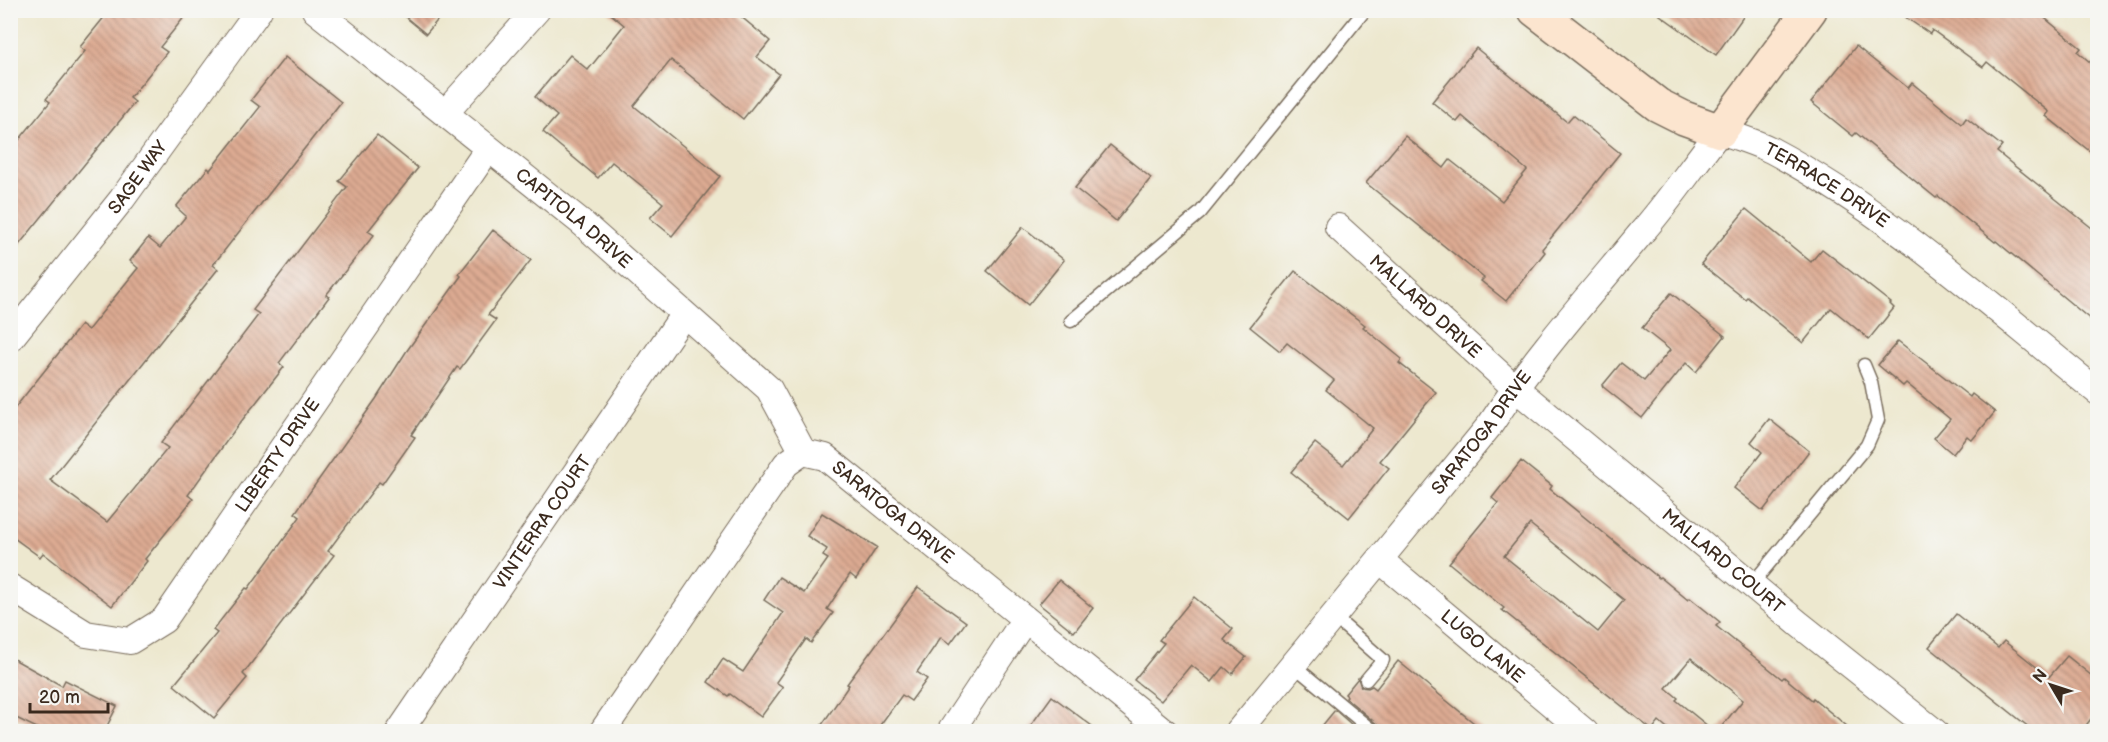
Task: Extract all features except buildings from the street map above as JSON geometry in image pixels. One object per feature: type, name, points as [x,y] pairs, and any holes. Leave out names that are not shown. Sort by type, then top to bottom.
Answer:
[{"type":"street","name":"SAGE WAY","points":[[10,339],[122,200],[259,10]]},
{"type":"street","name":"CAPITOLA DRIVE","points":[[315,10],[581,222],[769,389],[803,452]]},
{"type":"street","points":[[445,113],[537,10]]},
{"type":"street","name":"TERRACE DRIVE","points":[[1535,10],[1658,105],[1684,118],[1769,149],[1832,186],[1900,232],[2097,392]]},
{"type":"street","points":[[1720,131],[1810,10]]},
{"type":"street","name":"SARATOGA DRIVE","points":[[1238,732],[1490,425],[1514,387],[1578,306],[1644,230],[1720,131]]},
{"type":"street","name":"LIBERTY DRIVE","points":[[10,587],[86,634],[130,641],[164,620],[488,149]]},
{"type":"street","name":"MALLARD DRIVE","points":[[1338,227],[1514,387]]},
{"type":"street","name":"VINTERRA COURT","points":[[399,732],[684,314]]},
{"type":"street","name":"MALLARD COURT","points":[[1514,387],[1935,732]]},
{"type":"street","points":[[602,732],[786,464],[803,452]]},
{"type":"street","name":"SARATOGA DRIVE","points":[[803,452],[825,457],[1165,732]]},
{"type":"street","name":"LUGO LANE","points":[[1380,560],[1585,732]]},
{"type":"street","points":[[950,732],[1025,619]]},
{"type":"lane","points":[[1071,321],[1200,213],[1365,10]]},
{"type":"lane","points":[[1752,584],[1868,445],[1878,420],[1871,382],[1864,366]]},
{"type":"lane","points":[[1333,616],[1383,660],[1366,680]]},
{"type":"lane","points":[[1292,664],[1347,703],[1374,732]]}]
